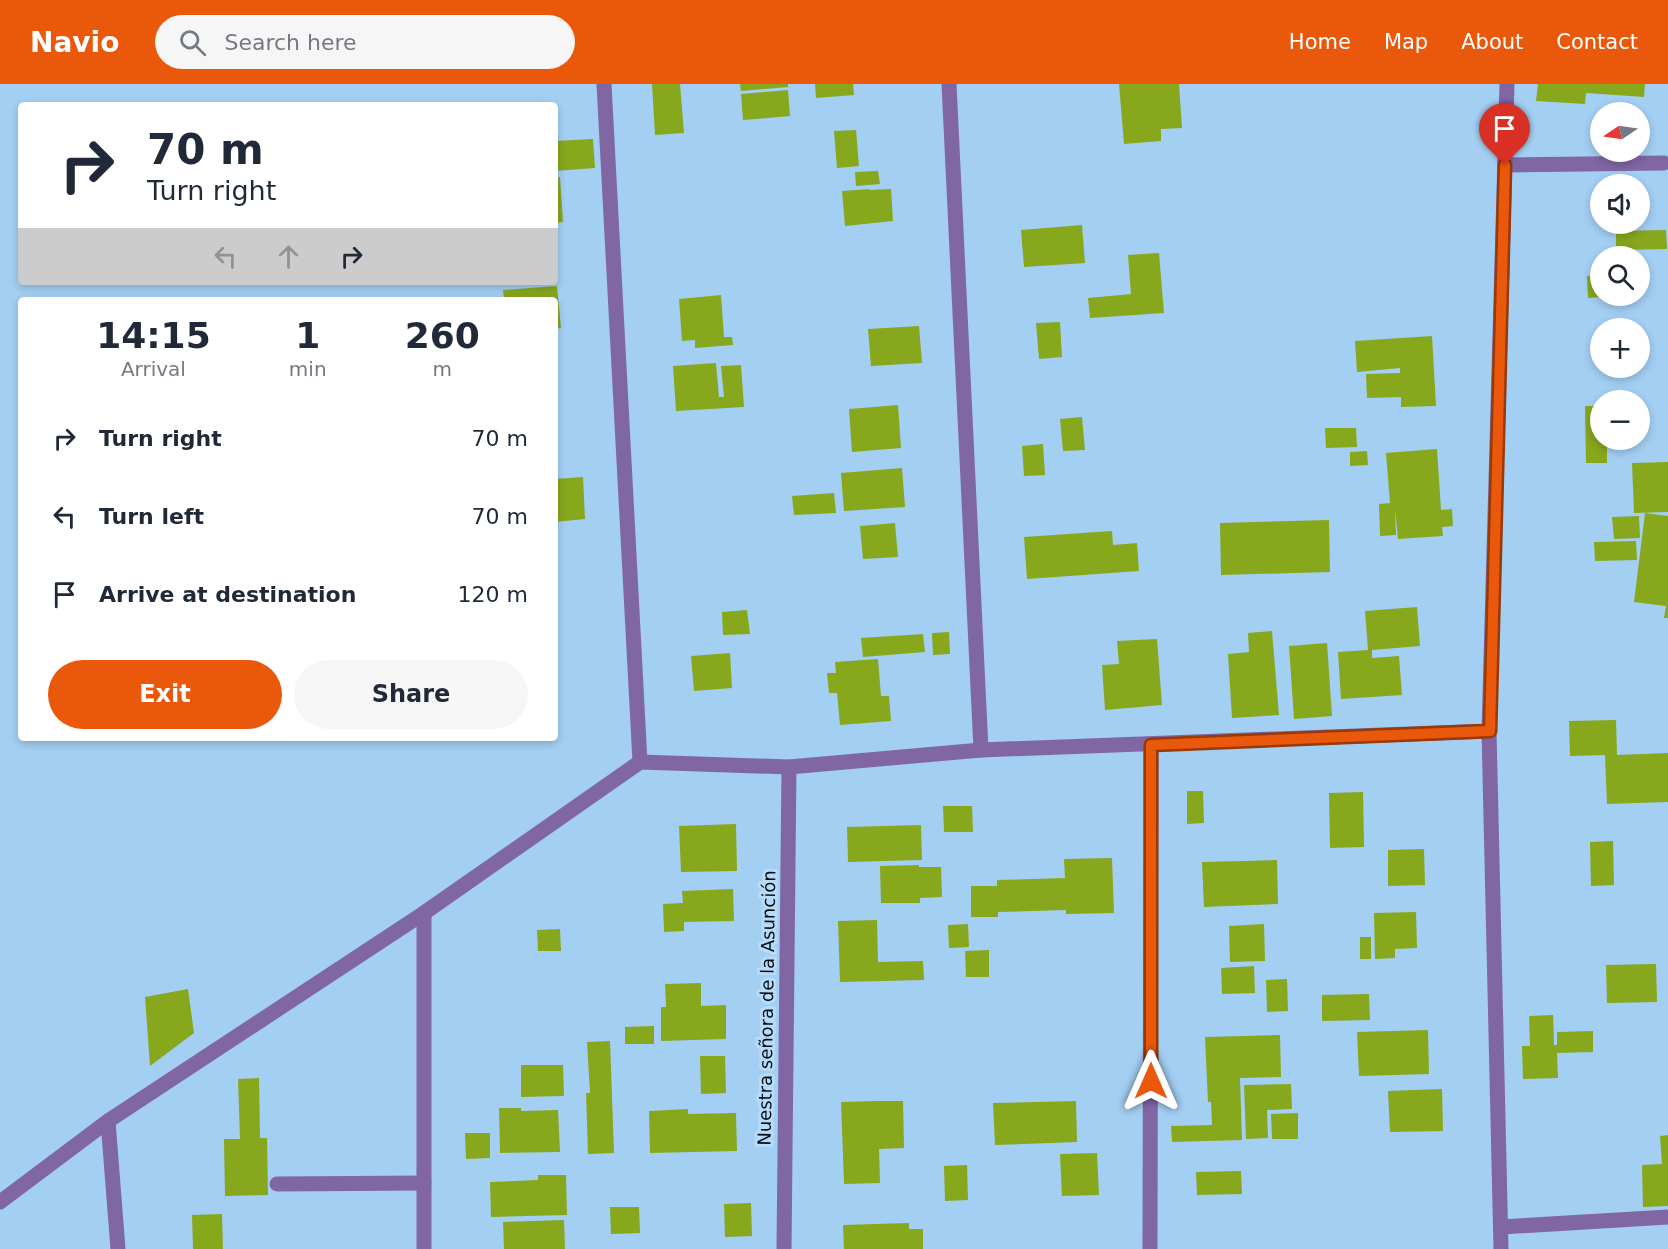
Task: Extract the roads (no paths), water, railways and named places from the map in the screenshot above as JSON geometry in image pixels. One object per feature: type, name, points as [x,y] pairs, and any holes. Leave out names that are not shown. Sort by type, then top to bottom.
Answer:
[{"type":"street","points":[[604,84],[640,762]]},
{"type":"street","points":[[948,84],[981,750]]},
{"type":"street","points":[[1501,1249],[1490,731],[1507,84]]},
{"type":"street","points":[[1505,165],[1664,163]]},
{"type":"street","points":[[0,1202],[108,1120],[424,913],[640,762],[789,767],[981,750],[1490,731]]},
{"type":"street","points":[[1150,1249],[1151,745]]},
{"type":"street","name":"Nuestra señora de la Asunción","points":[[784,1249],[789,767]]},
{"type":"street","points":[[424,913],[424,1249]]},
{"type":"street","points":[[108,1120],[118,1249]]},
{"type":"street","points":[[276,1184],[424,1183]]},
{"type":"street","points":[[1501,1227],[1668,1217]]}]
